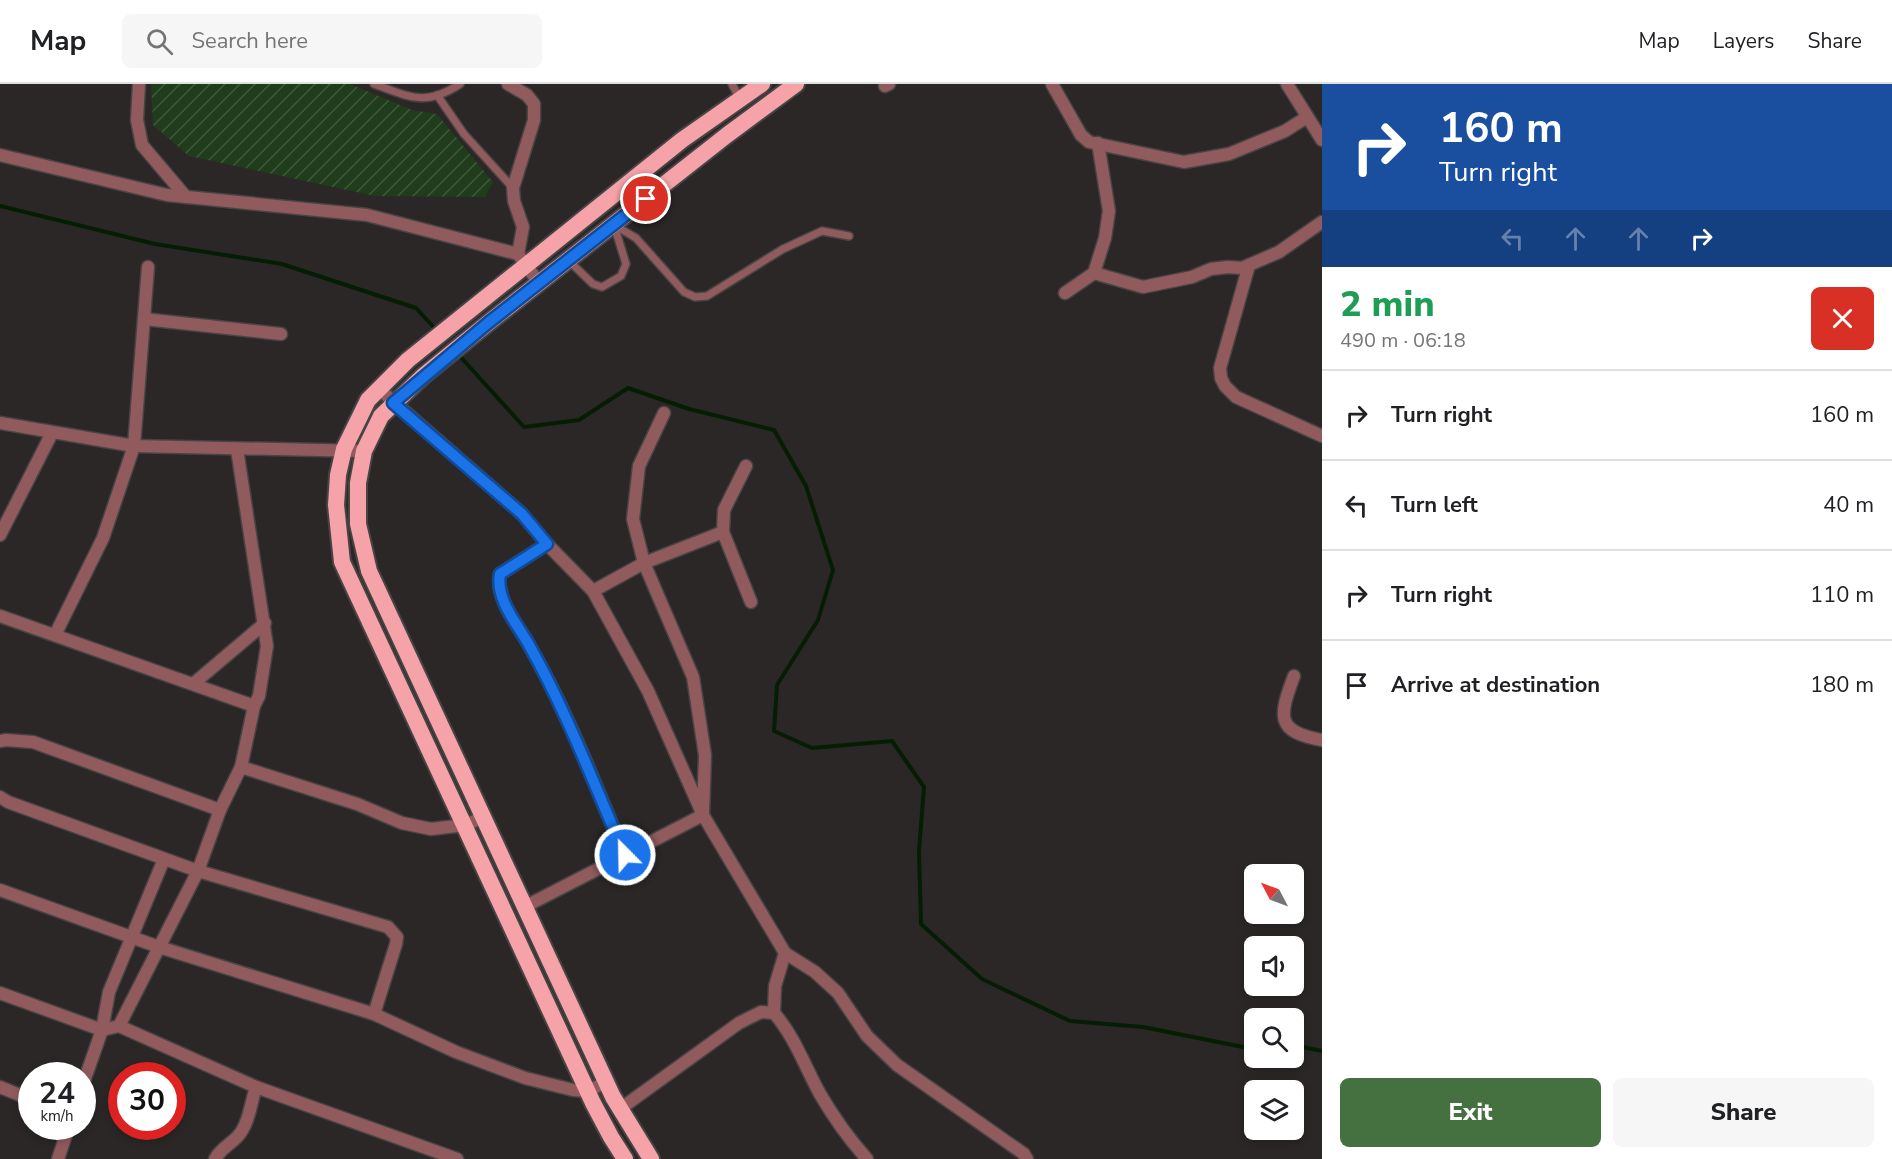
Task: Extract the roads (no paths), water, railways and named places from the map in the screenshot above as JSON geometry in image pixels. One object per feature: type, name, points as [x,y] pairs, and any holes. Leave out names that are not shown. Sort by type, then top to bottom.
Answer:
[{"type":"highway","points":[[625,1159],[588,1091],[342,562],[336,505],[338,475],[344,449],[368,400],[408,360],[476,305],[522,259],[682,140],[736,91],[762,84]]},
{"type":"highway","points":[[651,1159],[606,1082],[369,572],[358,524],[358,483],[364,451],[381,416],[393,403],[488,323],[727,135],[794,86]]},
{"type":"street","points":[[139,84],[137,120],[142,145],[186,197]]},
{"type":"street","points":[[507,84],[527,95],[534,104],[534,120],[513,188],[514,201],[523,227],[522,259],[539,283]]},
{"type":"street","points":[[1052,84],[1081,135],[1089,142],[1184,162],[1229,154],[1285,131],[1307,117]]},
{"type":"street","points":[[1287,84],[1322,140]]},
{"type":"street","points":[[1065,293],[1094,273],[1105,238],[1109,211],[1098,143]]},
{"type":"street","points":[[0,155],[167,195],[368,215],[522,259]]},
{"type":"street","points":[[1094,273],[1143,287],[1192,277],[1211,269],[1242,268],[1279,252],[1322,222]]},
{"type":"street","points":[[1249,265],[1220,368],[1221,378],[1236,397],[1322,436]]},
{"type":"street","points":[[55,635],[104,538],[134,446],[148,267]]},
{"type":"street","points":[[144,319],[281,334]]},
{"type":"street","points":[[379,389],[522,514],[547,544],[593,591],[648,691],[703,815],[785,953],[815,972],[838,993],[867,1036],[897,1065],[1024,1154],[1027,1159]]},
{"type":"street","points":[[664,413],[639,465],[633,519],[644,563],[693,677],[705,755],[703,815]]},
{"type":"street","points":[[0,423],[134,446],[364,451]]},
{"type":"street","points":[[0,535],[52,433]]},
{"type":"street","points":[[119,1026],[198,871],[220,810],[241,767],[254,706],[259,696],[267,646],[265,623],[237,449]]},
{"type":"street","points":[[746,466],[724,510],[723,532],[751,602]]},
{"type":"street","points":[[593,591],[644,563],[723,532]]},
{"type":"street","points":[[547,544],[500,574],[498,584],[503,600],[551,682],[625,855]]},
{"type":"street","points":[[0,616],[254,706]]},
{"type":"street","points":[[193,684],[265,623]]},
{"type":"street","points":[[1294,676],[1287,694],[1283,719],[1289,730],[1301,736],[1322,740]]},
{"type":"street","points":[[0,741],[33,742],[220,810]]},
{"type":"street","points":[[241,767],[357,804],[402,823],[431,829],[465,825],[484,817]]},
{"type":"street","points":[[0,797],[198,871],[388,927],[397,937],[396,944],[374,1014]]},
{"type":"street","points":[[526,906],[703,815]]},
{"type":"street","points":[[91,1062],[102,1030],[109,992],[164,859]]},
{"type":"street","points":[[0,890],[159,947],[374,1014],[456,1052],[525,1078],[573,1090],[588,1091],[606,1082]]},
{"type":"street","points":[[785,953],[775,986],[774,1013],[787,1028],[820,1095],[846,1137],[867,1159]]},
{"type":"street","points":[[0,993],[102,1030],[119,1026],[256,1087],[457,1159]]},
{"type":"street","points":[[620,1109],[739,1023],[761,1012],[774,1013]]},
{"type":"street","points":[[0,1087],[18,1094]]},
{"type":"street","points":[[215,1159],[221,1149],[243,1128],[256,1087]]},
{"type":"street","points":[[58,1159],[64,1140]]},
{"type":"lane","points":[[374,84],[423,100],[448,92],[460,84]]},
{"type":"lane","points":[[437,95],[464,134],[513,188]]},
{"type":"lane","points":[[614,225],[636,238],[684,292],[695,297],[707,296],[783,249],[822,231],[849,236]]},
{"type":"lane","points":[[568,260],[593,284],[602,287],[621,276],[626,264],[614,225]]},
{"type":"waterway","points":[[0,206],[155,244],[282,264],[416,308],[438,332]]},
{"type":"waterway","points":[[457,353],[524,427],[579,420],[628,388],[689,409],[774,430],[806,486],[833,570],[818,620],[777,685],[774,731],[812,748],[892,741],[924,787],[919,851],[921,924],[982,979],[1070,1021],[1143,1027],[1244,1047]]},
{"type":"waterway","points":[[1304,1047],[1322,1051]]}]
